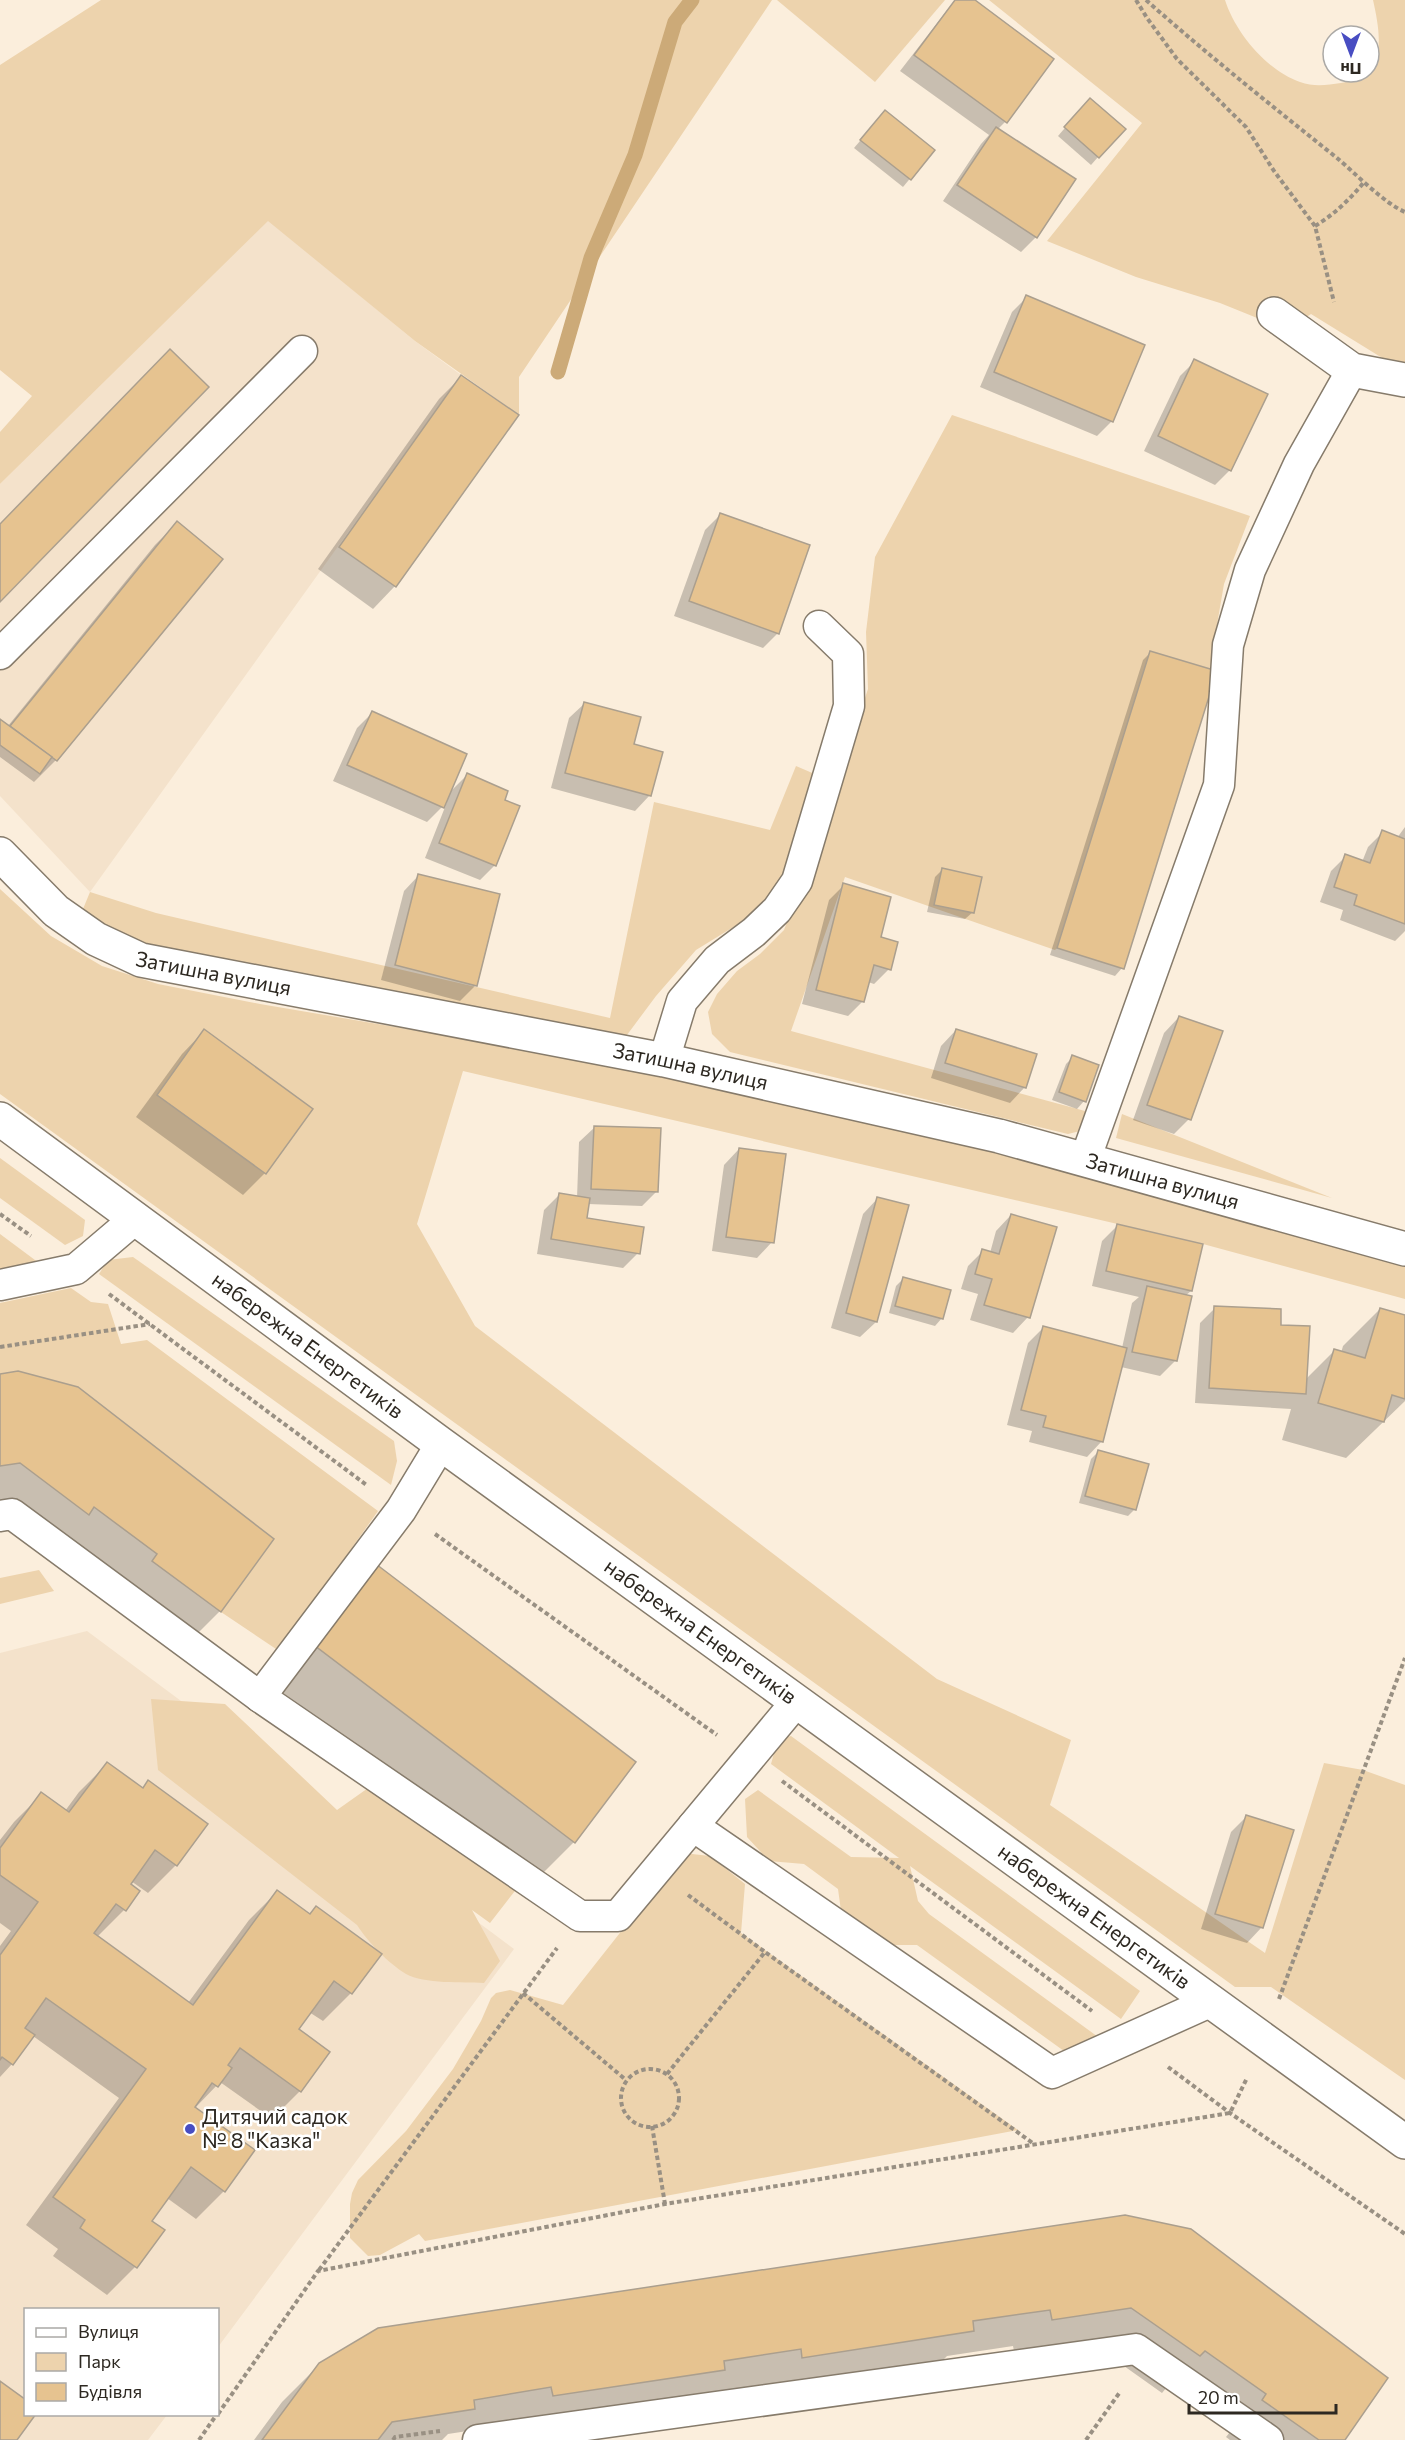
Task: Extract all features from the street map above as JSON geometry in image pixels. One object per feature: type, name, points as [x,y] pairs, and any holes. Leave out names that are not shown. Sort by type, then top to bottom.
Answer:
[{"type":"street","points":[[1274,314],[1352,370],[1405,380]]},
{"type":"street","name":"Затишна вулиця","points":[[0,854],[56,911],[96,939],[141,960],[664,1060],[999,1136],[1405,1249]]},
{"type":"street","name":"набережна Енергетиків","points":[[0,1119],[441,1444],[1405,2142]]},
{"type":"lane","points":[[0,654],[302,351]]},
{"type":"lane","points":[[1085,1160],[1219,785],[1228,645],[1250,570],[1299,464],[1352,370]]},
{"type":"lane","points":[[664,1060],[682,1001],[717,960],[754,932],[777,910],[797,881],[849,706],[848,654],[819,626]]},
{"type":"lane","points":[[0,1285],[76,1269],[136,1218]]},
{"type":"lane","points":[[260,1697],[401,1510],[441,1444]]},
{"type":"lane","points":[[0,1516],[12,1514],[260,1697],[580,1916],[618,1916],[797,1701]]},
{"type":"lane","points":[[693,1826],[1052,2073],[1212,2001]]},
{"type":"lane","points":[[478,2440],[1136,2349],[1268,2440]]},
{"type":"path","points":[[1136,0],[1177,59],[1246,127],[1274,171],[1315,226],[1335,308]]},
{"type":"path","points":[[1146,0],[1211,57],[1365,180],[1396,208],[1405,212]]},
{"type":"path","points":[[1315,226],[1352,198],[1365,180]]},
{"type":"path","points":[[0,1214],[401,1510],[750,1758],[1230,2113],[1405,2234]]},
{"type":"path","points":[[0,1347],[150,1324]]},
{"type":"path","points":[[1230,2113],[1264,2038],[1405,1658]]},
{"type":"path","points":[[708,1742],[715,1733]]},
{"type":"path","points":[[656,1871],[765,1952],[1035,2144]]},
{"type":"path","points":[[219,2411],[318,2271],[580,1916]]},
{"type":"path","points":[[667,2074],[765,1952]]},
{"type":"path","points":[[523,1993],[626,2080]]},
{"type":"path","points":[[644,2068],[653,2068],[667,2074],[677,2086],[678,2107],[673,2116],[665,2122],[652,2126],[636,2124],[622,2109],[620,2099],[626,2080],[644,2068]]},
{"type":"path","points":[[318,2271],[665,2204],[1230,2113]]},
{"type":"path","points":[[652,2126],[665,2204]]},
{"type":"path","points":[[199,2440],[216,2416]]},
{"type":"shaded area","points":[[268,220],[415,341],[461,375],[90,892],[0,796],[0,484]]},
{"type":"shaded area","name":"Дитячий садок № 8 \"Казка\"","points":[[87,1631],[514,1949],[219,2346],[219,2308],[24,2308],[24,2416],[166,2416],[148,2440],[0,2440],[0,1653]]},
{"type":"green space","points":[[101,0],[772,0],[519,377],[519,415],[415,341],[268,221],[0,484],[0,432],[32,396],[0,370],[0,65]]},
{"type":"green space","points":[[777,0],[945,0],[875,82]]},
{"type":"green space","points":[[989,0],[1225,0],[1236,25],[1264,60],[1288,77],[1305,84],[1320,85],[1381,84],[1381,24],[1377,24],[1373,0],[1405,0],[1405,372],[1311,314],[1287,330],[1220,303],[1136,277],[1047,241],[1142,123]]},
{"type":"green space","points":[[952,415],[1250,516],[1224,584],[1214,642],[1217,671],[1150,651],[1057,948],[1055,950],[845,877],[791,1031],[1096,1114],[1080,1131],[1068,1134],[730,1052],[712,1034],[708,1012],[717,994],[737,971],[760,954],[784,930],[813,853],[868,689],[866,632],[875,557]]},
{"type":"green space","points":[[796,766],[817,775],[778,887],[761,910],[696,950],[656,996],[624,1039],[198,959],[129,939],[94,923],[83,909],[90,892],[156,913],[610,1018],[654,802],[770,830]]},
{"type":"green space","points":[[0,889],[51,936],[102,966],[158,984],[425,1032],[563,1044],[866,1106],[1170,1201],[1405,1262],[1405,1299],[1203,1244],[463,1071],[417,1224],[475,1326],[937,1679],[1071,1740],[1050,1805],[1265,1953],[1324,1763],[1363,1770],[1405,1785],[1405,2080],[1271,1987],[1235,1987],[0,1094]]},
{"type":"green space","points":[[1122,1114],[1332,1198],[1116,1138]]},
{"type":"green space","points":[[0,1158],[85,1220],[83,1236],[65,1245],[0,1198]]},
{"type":"green space","points":[[0,1234],[43,1266],[27,1273],[0,1268]]},
{"type":"green space","points":[[133,1257],[394,1441],[397,1461],[391,1485],[99,1274],[108,1260]]},
{"type":"green space","points":[[71,1288],[91,1302],[108,1304],[121,1344],[147,1340],[378,1511],[279,1651],[221,1612],[274,1539],[78,1387],[33,1375],[0,1380],[0,1303]]},
{"type":"green space","points":[[39,1570],[54,1591],[0,1604],[0,1578]]},
{"type":"green space","points":[[151,1699],[225,1704],[337,1810],[378,1781],[518,1887],[490,1923],[472,1910],[500,1961],[484,1983],[433,1981],[406,1974],[379,1952],[357,1925],[158,1770]]},
{"type":"green space","points":[[791,1736],[1140,1991],[1121,2019],[910,1866],[918,1901],[929,1914],[1105,2042],[1082,2064],[917,1945],[872,1945],[841,1911],[838,1889],[804,1864],[769,1861],[747,1837],[745,1799],[758,1790],[851,1857],[899,1858],[771,1764],[778,1739]]},
{"type":"green space","points":[[683,1853],[710,1856],[745,1884],[741,1933],[1018,2130],[425,2241],[419,2234],[380,2255],[368,2256],[350,2238],[350,2204],[358,2180],[406,2131],[453,2069],[481,2021],[491,1998],[496,1993],[510,1990],[563,2005]]},
{"type":"building","points":[[955,0],[975,0],[1054,59],[1007,123],[914,55]]},
{"type":"building","points":[[1090,98],[1126,129],[1099,158],[1064,127]]},
{"type":"building","points":[[885,110],[935,150],[911,180],[860,140]]},
{"type":"building","points":[[996,127],[1076,179],[1037,238],[957,185]]},
{"type":"building","points":[[1026,295],[1145,345],[1113,422],[994,372]]},
{"type":"building","points":[[170,349],[209,387],[0,602],[0,524]]},
{"type":"building","points":[[1194,359],[1268,394],[1231,471],[1158,436]]},
{"type":"building","points":[[461,375],[519,415],[396,587],[339,547]]},
{"type":"building","points":[[720,513],[810,545],[779,634],[689,601]]},
{"type":"building","points":[[177,521],[223,559],[57,761],[10,726]]},
{"type":"building","points":[[1150,651],[1217,671],[1124,969],[1057,948]]},
{"type":"building","points":[[584,702],[641,717],[634,744],[663,752],[651,796],[565,773]]},
{"type":"building","points":[[372,711],[467,754],[444,808],[347,765]]},
{"type":"building","points":[[0,719],[52,757],[40,774],[0,745]]},
{"type":"building","points":[[467,773],[508,791],[505,800],[520,806],[496,866],[439,843]]},
{"type":"building","points":[[1382,830],[1405,839],[1405,924],[1354,905],[1357,895],[1334,887],[1345,854],[1370,863]]},
{"type":"building","points":[[942,868],[982,877],[974,913],[934,905]]},
{"type":"building","points":[[418,874],[500,894],[477,986],[395,965]]},
{"type":"building","points":[[843,883],[891,897],[881,937],[898,942],[891,970],[874,965],[864,1002],[816,990]]},
{"type":"building","points":[[1179,1016],[1223,1031],[1191,1120],[1147,1105]]},
{"type":"building","points":[[204,1029],[313,1109],[266,1174],[157,1095]]},
{"type":"building","points":[[956,1029],[1037,1054],[1026,1088],[945,1063]]},
{"type":"building","points":[[1072,1055],[1099,1065],[1086,1102],[1059,1092]]},
{"type":"building","points":[[594,1126],[661,1128],[658,1192],[591,1189]]},
{"type":"building","points":[[739,1148],[786,1154],[774,1243],[726,1237]]},
{"type":"building","points":[[559,1193],[590,1198],[587,1218],[644,1227],[640,1254],[551,1239]]},
{"type":"building","points":[[877,1197],[909,1205],[877,1322],[846,1313]]},
{"type":"building","points":[[1011,1214],[1057,1227],[1030,1318],[984,1305],[992,1279],[975,1274],[982,1249],[999,1254]]},
{"type":"building","points":[[1117,1224],[1203,1244],[1192,1291],[1106,1271]]},
{"type":"building","points":[[903,1277],[951,1290],[943,1319],[895,1306]]},
{"type":"building","points":[[1147,1286],[1192,1296],[1177,1361],[1132,1352]]},
{"type":"building","points":[[1214,1306],[1281,1309],[1281,1325],[1310,1326],[1306,1394],[1209,1388]]},
{"type":"building","points":[[1380,1308],[1405,1315],[1405,1399],[1392,1395],[1384,1422],[1318,1403],[1334,1349],[1365,1358]]},
{"type":"building","points":[[1043,1326],[1127,1348],[1103,1442],[1043,1427],[1046,1416],[1021,1410]]},
{"type":"building","points":[[18,1371],[78,1387],[274,1539],[221,1612],[152,1561],[157,1554],[94,1507],[89,1515],[20,1463],[0,1466],[0,1374]]},
{"type":"building","points":[[1098,1450],[1149,1464],[1136,1510],[1085,1496]]},
{"type":"building","points":[[372,1561],[636,1762],[575,1843],[310,1642]]},
{"type":"building","points":[[107,1762],[143,1788],[148,1780],[208,1824],[177,1866],[155,1850],[131,1884],[140,1891],[126,1911],[116,1904],[94,1933],[193,2005],[277,1890],[310,1914],[316,1906],[382,1954],[352,1994],[334,1981],[299,2029],[330,2052],[301,2092],[240,2048],[228,2065],[232,2068],[218,2087],[212,2083],[195,2107],[255,2150],[225,2192],[191,2167],[152,2221],[165,2230],[137,2268],[80,2228],[85,2220],[53,2197],[146,2069],[46,1998],[25,2028],[35,2035],[13,2065],[2,2057],[0,2060],[0,1955],[38,1902],[0,1875],[0,1848],[41,1792],[69,1812]]},
{"type":"building","points":[[1246,1815],[1294,1830],[1263,1928],[1215,1914]]},
{"type":"building","points":[[1125,2215],[1191,2229],[1388,2378],[1345,2440],[1319,2440],[1262,2400],[1266,2394],[1205,2351],[1200,2356],[1131,2308],[1052,2320],[1050,2310],[973,2321],[974,2331],[802,2358],[801,2349],[724,2361],[725,2370],[553,2396],[551,2387],[474,2400],[475,2409],[392,2422],[378,2440],[262,2440],[319,2363],[378,2328]]},
{"type":"building","points":[[0,2381],[24,2399],[24,2416],[35,2416],[17,2440],[0,2440]]},
{"type":"waterway","points":[[558,372],[591,258],[635,155],[675,22],[692,0]]},
{"type":"place","name":"Дитячий садок № 8 \"Казка\"","points":[[190,2129]]}]
